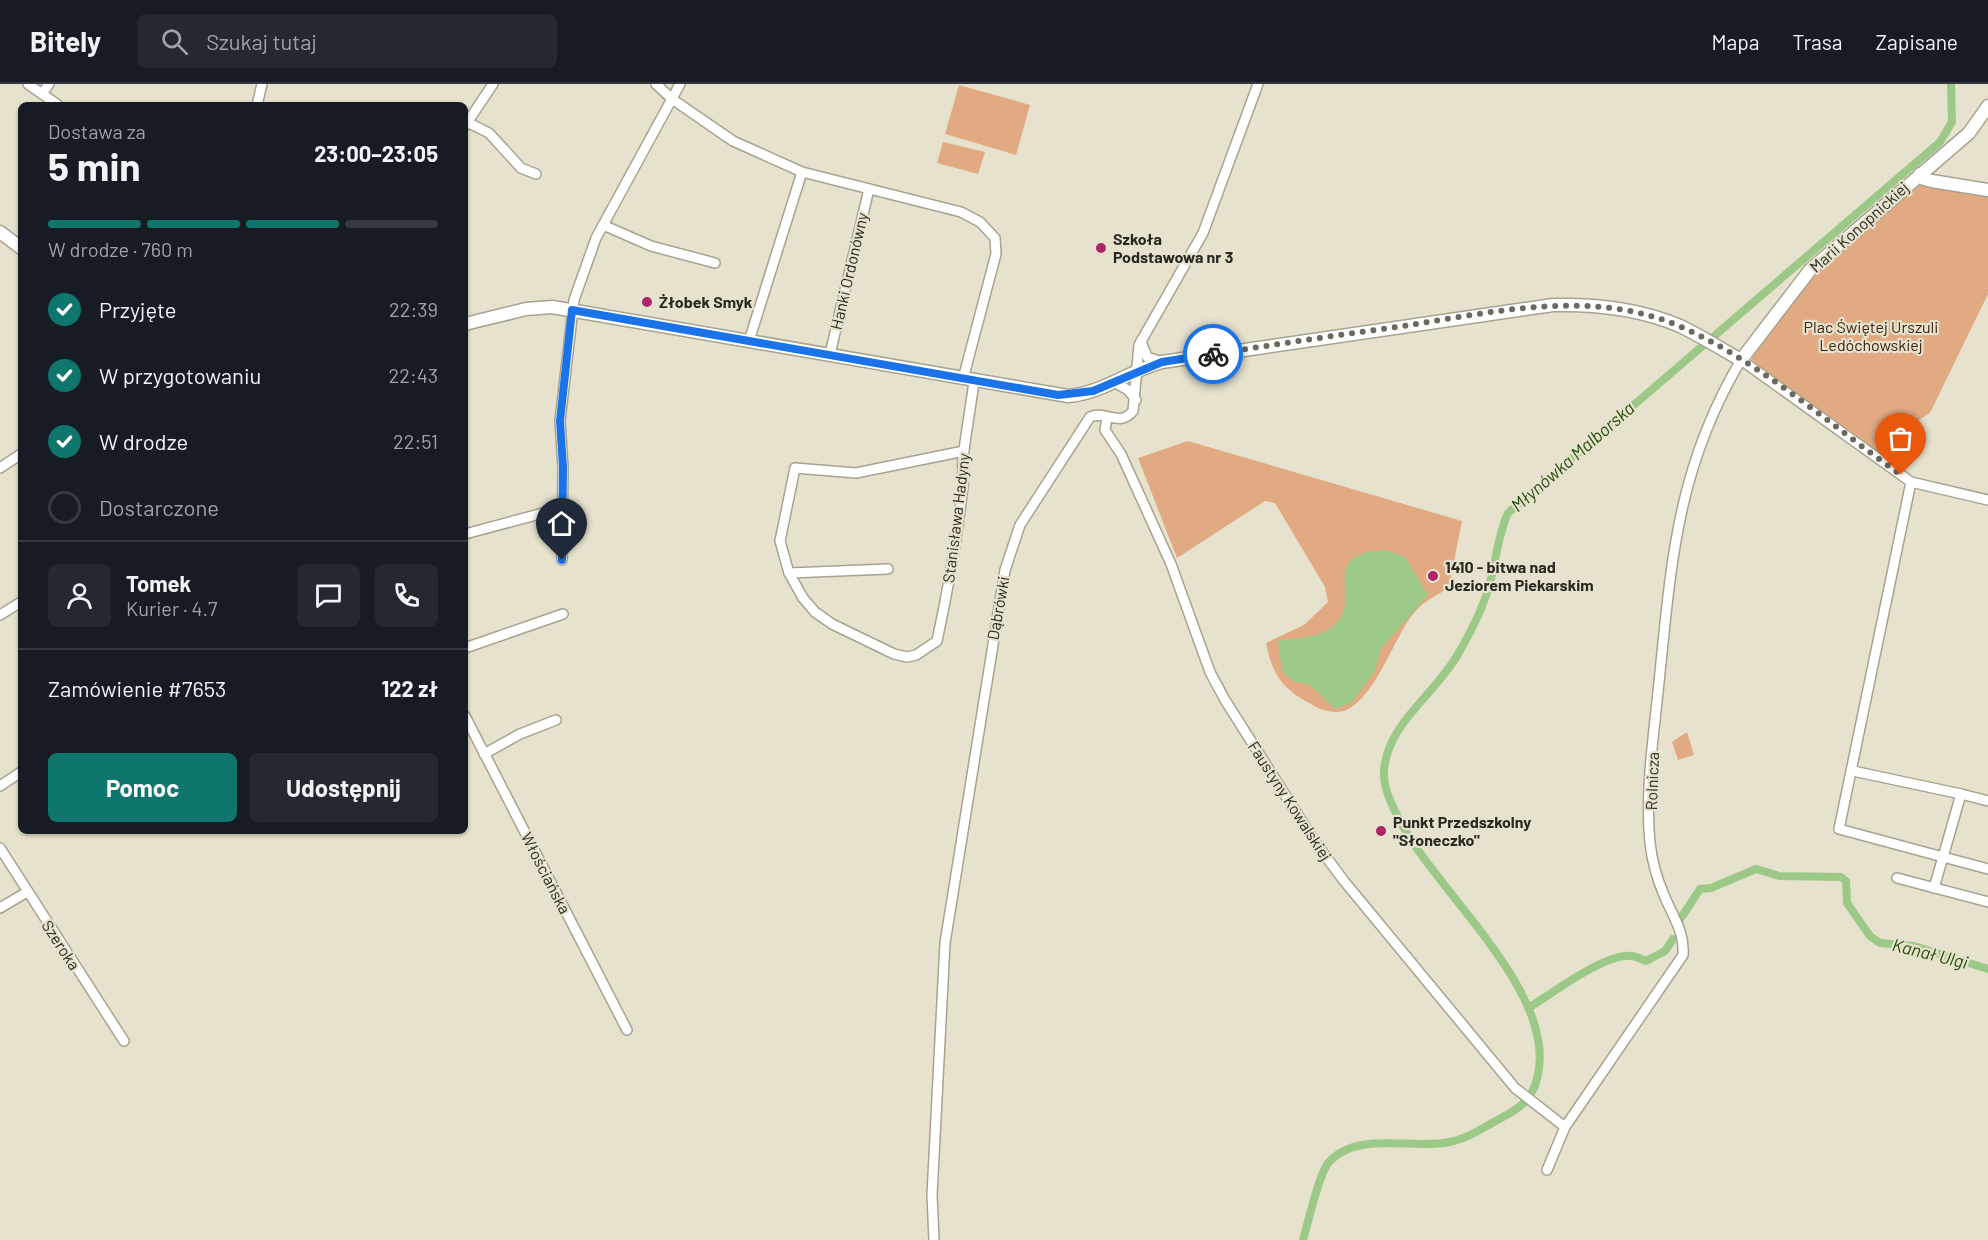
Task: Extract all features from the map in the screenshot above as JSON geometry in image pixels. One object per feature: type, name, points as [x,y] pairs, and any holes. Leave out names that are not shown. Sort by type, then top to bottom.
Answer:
[{"type":"street","points":[[28,84],[54,102]]},
{"type":"street","points":[[42,94],[49,84]]},
{"type":"street","points":[[258,102],[262,84]]},
{"type":"street","points":[[468,121],[493,84]]},
{"type":"street","name":"Stanisława Hadyny","points":[[656,84],[672,99],[733,141],[802,172],[961,212],[980,222],[995,238],[996,254],[983,300],[968,380],[964,482],[938,641],[926,650],[907,657],[894,654],[832,624],[815,612],[789,573]]},
{"type":"street","points":[[562,560],[560,421],[572,310],[596,238],[680,84]]},
{"type":"street","points":[[1107,418],[1126,417],[1134,408],[1136,356],[1141,341],[1203,233],[1258,84]]},
{"type":"street","name":"Marii Konopnickiej","points":[[1741,360],[1802,279],[1969,132],[1988,106]]},
{"type":"street","points":[[468,125],[489,133],[521,168],[536,174]]},
{"type":"street","points":[[749,341],[802,172]]},
{"type":"street","points":[[1920,174],[1924,179],[1932,181],[1988,190]]},
{"type":"street","name":"Hanki Ordonówny","points":[[830,354],[869,189]]},
{"type":"street","points":[[603,225],[651,246],[715,263]]},
{"type":"street","points":[[0,232],[18,246]]},
{"type":"street","points":[[468,323],[526,309],[572,310],[1049,394],[1077,395],[1116,383],[1137,371],[1168,361],[1553,305],[1595,306],[1630,311],[1668,321],[1701,337],[1741,360],[1911,482],[1988,500]]},
{"type":"street","points":[[1141,341],[1147,357],[1168,361]]},
{"type":"street","name":"Rolnicza","points":[[1547,1170],[1565,1127],[1683,955],[1684,941],[1663,893],[1652,857],[1650,840],[1652,759],[1673,548],[1680,511],[1699,448],[1741,360]]},
{"type":"street","points":[[1116,383],[1128,390],[1136,400]]},
{"type":"street","name":"Dąbrówki","points":[[934,1240],[932,1196],[945,943],[1005,570],[1020,525],[1088,420],[1096,414],[1107,418]]},
{"type":"street","name":"Faustyny Kowalskiej","points":[[1107,418],[1105,430],[1121,454],[1171,564],[1210,672],[1225,700],[1315,842],[1344,881],[1522,1095],[1565,1127]]},
{"type":"street","points":[[888,569],[789,573],[780,541],[795,468],[856,473],[964,451]]},
{"type":"street","points":[[0,468],[18,456]]},
{"type":"street","points":[[1911,482],[1853,771],[1839,829],[1988,869]]},
{"type":"street","points":[[468,533],[562,508]]},
{"type":"street","points":[[0,615],[18,604]]},
{"type":"street","points":[[468,647],[563,614]]},
{"type":"street","points":[[484,754],[520,734],[556,720]]},
{"type":"street","name":"Włościańska","points":[[468,722],[627,1030]]},
{"type":"street","points":[[1853,771],[1988,801]]},
{"type":"street","points":[[0,786],[18,774]]},
{"type":"street","points":[[1934,888],[1961,794]]},
{"type":"street","name":"Szeroka","points":[[0,848],[124,1041]]},
{"type":"street","points":[[1897,878],[1988,902]]},
{"type":"street","points":[[0,908],[27,892]]},
{"type":"green space","points":[[959,85],[1030,105],[1016,155],[945,134]]},
{"type":"green space","points":[[943,142],[985,152],[978,174],[937,163]]},
{"type":"green space","name":"Plac Świętej Urszuli Ledóchowskiej","points":[[1916,185],[1988,195],[1988,294],[1930,413],[1904,429],[1884,457],[1759,367],[1752,360],[1752,352],[1803,282]]},
{"type":"green space","points":[[1188,441],[1462,521],[1449,587],[1424,603],[1410,618],[1369,689],[1348,709],[1336,712],[1327,711],[1302,699],[1287,688],[1277,676],[1270,661],[1266,643],[1304,625],[1328,602],[1325,587],[1275,503],[1265,501],[1177,558],[1138,458]]},
{"type":"green space","points":[[1687,732],[1694,755],[1678,760],[1672,742]]},
{"type":"shaded area","points":[[1386,550],[1405,557],[1428,595],[1380,650],[1375,671],[1352,702],[1335,709],[1310,685],[1293,681],[1282,671],[1278,641],[1316,635],[1335,625],[1343,614],[1346,602],[1346,568],[1352,559],[1364,553]]},
{"type":"waterway","name":"Młynówka Malborska","points":[[1303,1240],[1321,1176],[1329,1162],[1341,1152],[1355,1146],[1371,1144],[1435,1144],[1464,1138],[1520,1106],[1529,1097],[1537,1079],[1539,1046],[1530,1013],[1514,979],[1491,945],[1417,849],[1394,809],[1384,778],[1387,754],[1394,738],[1403,723],[1449,669],[1476,620],[1490,583],[1499,539],[1508,513],[1940,142],[1952,122],[1951,84]]},
{"type":"waterway","name":"Kanał Ulgi","points":[[1681,918],[1700,889],[1711,888],[1756,869],[1779,876],[1841,877],[1846,881],[1847,903],[1870,936],[1880,943],[1914,946],[1988,969]]},
{"type":"waterway","name":"Kanał Ulgi","points":[[1530,1007],[1594,967],[1621,957],[1632,956],[1646,961],[1665,951],[1673,939]]},
{"type":"way so far","points":[[1213,354],[1553,305],[1581,305],[1630,311],[1680,326],[1741,360],[1901,475]]},
{"type":"place","name":"Szkoła Podstawowa nr 3","points":[[1101,248]]},
{"type":"place","name":"Żłobek Smyk","points":[[647,302]]},
{"type":"place","name":"1410 - bitwa nad Jeziorem Piekarskim","points":[[1433,576]]},
{"type":"place","name":"Punkt Przedszkolny \"Słoneczko\"","points":[[1381,831]]},
{"type":"route","points":[[562,560],[563,467],[560,421],[572,310],[1068,396],[1116,383],[1144,367],[1213,354]]}]
